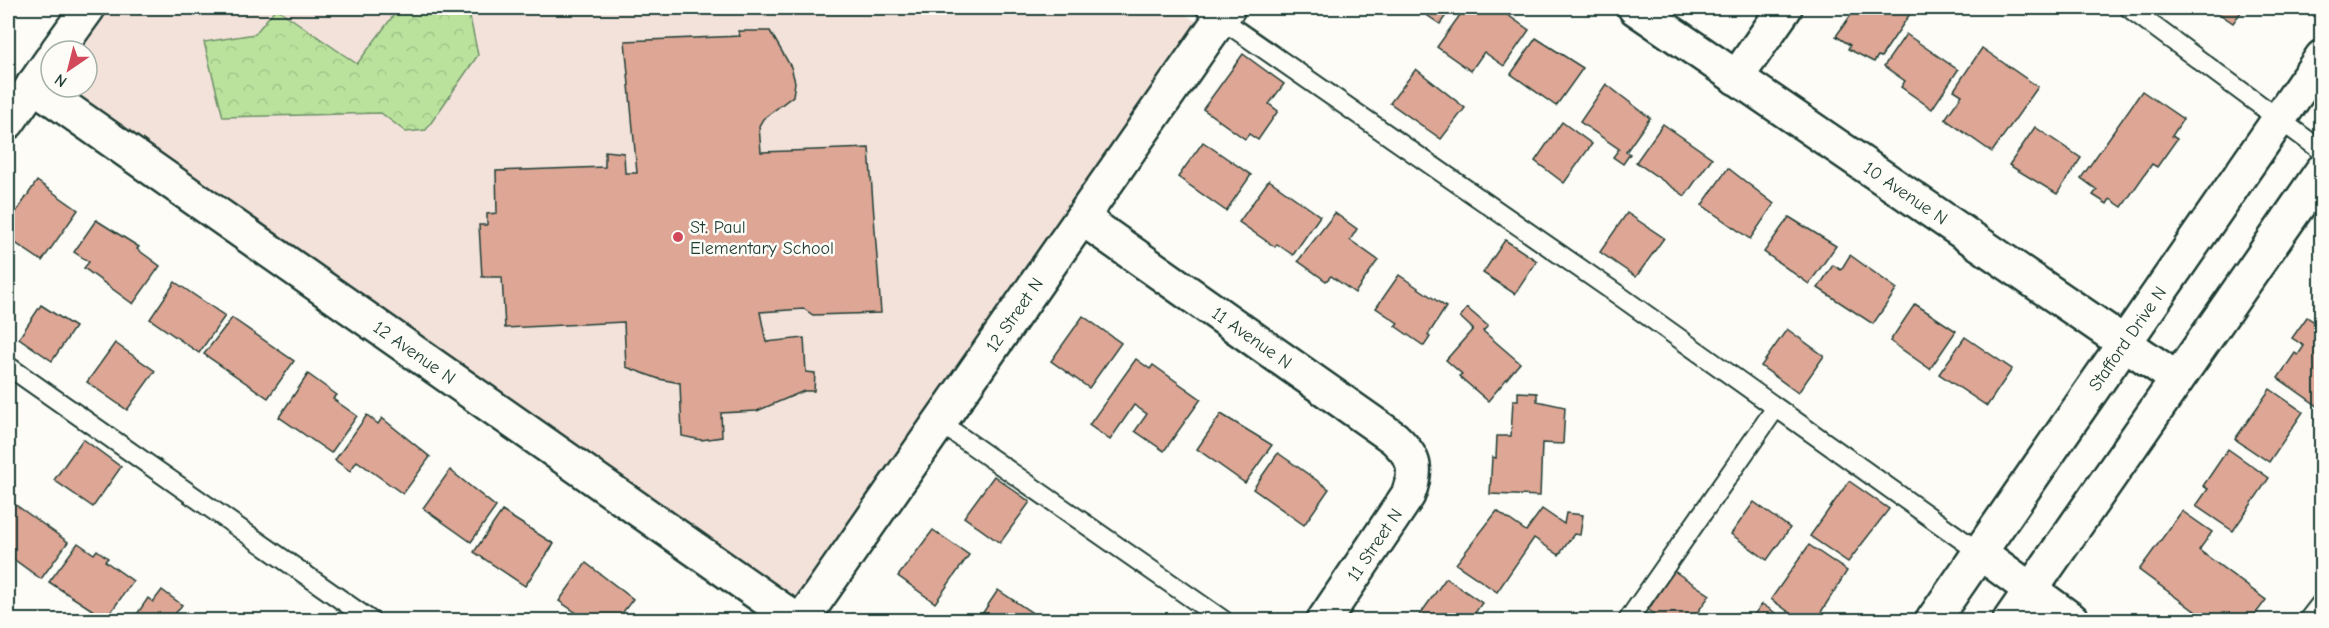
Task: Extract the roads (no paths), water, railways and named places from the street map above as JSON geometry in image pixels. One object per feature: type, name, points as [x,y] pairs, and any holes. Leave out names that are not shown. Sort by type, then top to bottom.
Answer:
[{"type":"street","points":[[66,39],[88,8]]},
{"type":"street","name":"10 Avenue N","points":[[1635,8],[2177,379]]},
{"type":"street","points":[[1736,78],[1785,8]]},
{"type":"street","name":"12 Street N","points":[[802,621],[1082,218],[1218,11]]},
{"type":"street","name":"Stafford Drive N","points":[[1933,621],[2322,57]]},
{"type":"street","points":[[8,122],[39,77]]},
{"type":"street","name":"12 Avenue N","points":[[78,99],[796,621]]},
{"type":"street","points":[[2010,621],[2322,171]]},
{"type":"street","name":"11 Avenue N","points":[[1082,218],[1394,438],[1410,454],[1413,465]]},
{"type":"street","name":"11 Street N","points":[[1324,621],[1401,508],[1414,479],[1413,465]]},
{"type":"street","points":[[1979,552],[2072,621]]},
{"type":"lane","points":[[2129,8],[2322,151]]},
{"type":"lane","points":[[1218,11],[1979,552]]},
{"type":"lane","points":[[8,366],[370,621]]},
{"type":"lane","points":[[1628,621],[1775,409]]},
{"type":"lane","points":[[939,422],[1223,621]]},
{"type":"lane","points":[[2308,621],[2322,602]]},
{"type":"place","name":"St. Paul Elementary School","points":[[678,237]]}]
